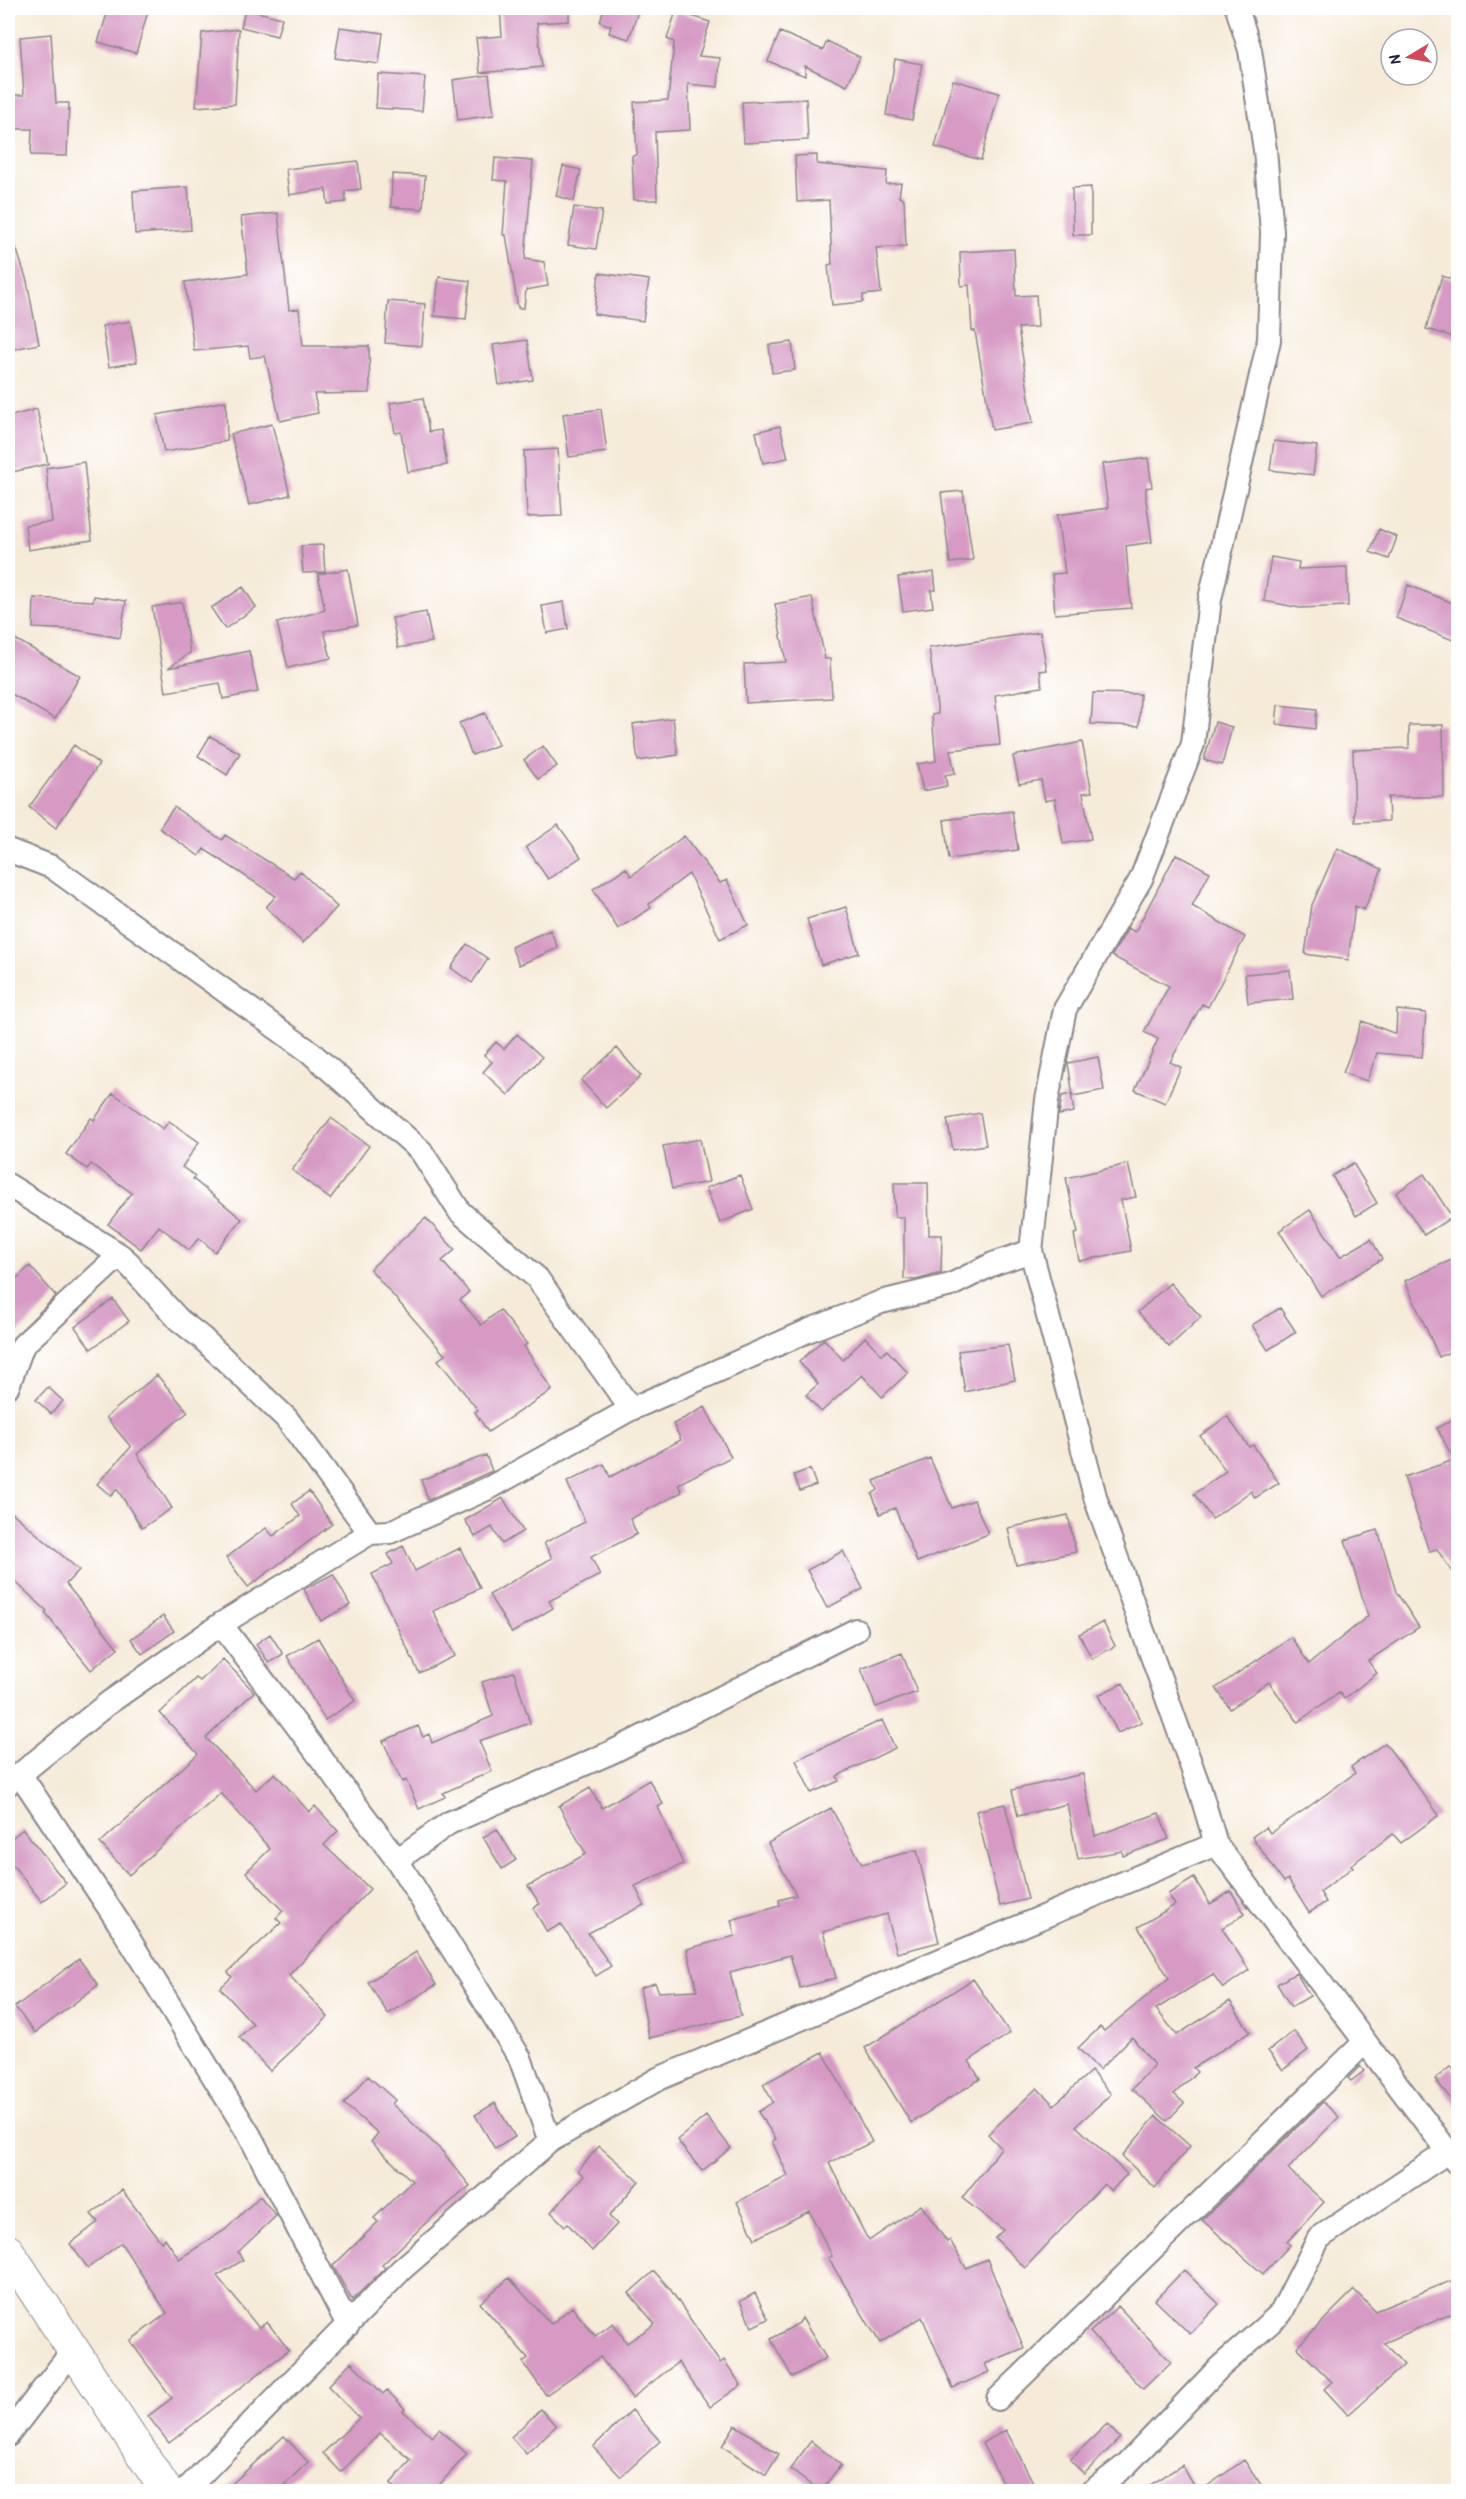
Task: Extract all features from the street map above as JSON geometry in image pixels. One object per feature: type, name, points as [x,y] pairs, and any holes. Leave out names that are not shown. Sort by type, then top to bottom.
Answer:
[{"type":"street","points":[[1091,2492],[1126,2465],[1219,2368],[1281,2313],[1319,2238],[1454,2158],[1364,2043],[1216,1844],[1096,1500],[1031,1251],[1047,1100],[1065,1009],[1141,879],[1193,744],[1210,599],[1269,340],[1272,232],[1265,150],[1250,50],[1237,8]]},
{"type":"street","points":[[8,850],[52,867],[310,1052],[370,1105],[421,1151],[460,1212],[537,1278],[631,1409]]},
{"type":"street","points":[[8,1185],[120,1255],[179,1320],[202,1338],[287,1419],[370,1533]]},
{"type":"street","points":[[348,2325],[250,2136],[119,1923],[14,1779],[107,1704],[221,1624],[370,1533],[390,1532],[491,1487],[631,1409],[871,1306],[951,1285],[993,1264],[1031,1251]]},
{"type":"street","points":[[8,1386],[23,1345],[120,1255]]},
{"type":"street","points":[[221,1624],[397,1860],[520,2058],[550,2141]]},
{"type":"street","points":[[397,1860],[449,1823],[612,1752],[856,1630]]},
{"type":"street","points":[[184,2492],[402,2269],[550,2141],[658,2079],[1216,1844]]},
{"type":"street","points":[[998,2399],[1364,2043]]},
{"type":"street","points":[[8,2250],[167,2492]]},
{"type":"street","points":[[8,2435],[74,2349]]},
{"type":"building","points":[[109,8],[149,8],[136,53],[98,42]]},
{"type":"building","points":[[500,8],[569,8],[569,21],[537,23],[542,67],[480,73],[476,38],[502,36]]},
{"type":"building","points":[[604,8],[639,8],[629,39],[609,33],[611,26],[600,22]]},
{"type":"building","points":[[245,9],[282,18],[277,36],[241,27]]},
{"type":"building","points":[[676,11],[710,22],[699,56],[720,58],[718,87],[688,84],[690,130],[655,132],[657,200],[634,200],[632,156],[637,155],[634,102],[668,100],[674,42],[667,39]]},
{"type":"building","points":[[340,27],[383,33],[379,64],[335,58]]},
{"type":"building","points":[[239,29],[235,104],[196,107],[202,33]]},
{"type":"building","points":[[780,32],[823,50],[827,41],[860,57],[847,86],[805,66],[805,76],[768,61]]},
{"type":"building","points":[[51,34],[56,103],[69,103],[67,156],[31,155],[32,129],[8,129],[8,95],[24,95],[20,37]]},
{"type":"building","points":[[895,59],[922,64],[912,120],[886,115]]},
{"type":"building","points":[[378,74],[425,77],[422,111],[376,108]]},
{"type":"building","points":[[489,75],[494,115],[458,120],[453,80]]},
{"type":"building","points":[[953,80],[999,93],[981,160],[935,147]]},
{"type":"building","points":[[806,99],[808,140],[744,143],[742,102]]},
{"type":"building","points":[[817,155],[817,164],[887,171],[886,184],[901,183],[899,197],[904,199],[906,246],[876,248],[881,293],[863,295],[863,302],[832,305],[828,265],[832,264],[829,200],[797,202],[795,156]]},
{"type":"building","points":[[495,158],[533,161],[525,259],[544,262],[548,286],[526,290],[524,308],[518,308],[506,235],[503,235],[507,181],[493,180]]},
{"type":"building","points":[[358,161],[361,189],[345,191],[346,202],[328,204],[326,189],[289,195],[286,169]]},
{"type":"building","points":[[563,166],[581,170],[574,201],[556,196]]},
{"type":"building","points":[[392,174],[425,176],[423,209],[391,207]]},
{"type":"building","points":[[188,187],[191,230],[135,234],[133,191]]},
{"type":"building","points":[[1091,187],[1091,235],[1073,235],[1072,188]]},
{"type":"building","points":[[574,207],[602,211],[596,249],[568,245]]},
{"type":"building","points":[[278,213],[289,310],[299,309],[303,346],[369,346],[370,393],[314,394],[318,413],[280,421],[265,356],[250,358],[248,346],[194,351],[185,282],[248,274],[241,217]]},
{"type":"building","points":[[8,232],[11,232],[27,281],[39,344],[8,350]]},
{"type":"building","points":[[1014,249],[1016,296],[1036,295],[1038,327],[1018,328],[1033,423],[992,430],[975,331],[972,331],[969,285],[961,286],[960,252]]},
{"type":"building","points":[[599,273],[649,280],[643,321],[594,314]]},
{"type":"building","points":[[1442,276],[1458,281],[1458,338],[1426,329]]},
{"type":"building","points":[[439,277],[470,281],[466,319],[434,316]]},
{"type":"building","points":[[388,301],[425,304],[422,346],[385,343]]},
{"type":"building","points":[[130,321],[137,362],[109,367],[102,326]]},
{"type":"building","points":[[527,340],[533,380],[499,385],[493,345]]},
{"type":"building","points":[[792,342],[795,370],[772,373],[769,345]]},
{"type":"building","points":[[423,398],[429,432],[441,430],[447,465],[408,472],[401,432],[395,433],[390,403]]},
{"type":"building","points":[[226,401],[227,441],[164,452],[157,415]]},
{"type":"building","points":[[37,409],[48,464],[8,473],[8,417]]},
{"type":"building","points":[[601,409],[607,452],[569,457],[563,414]]},
{"type":"building","points":[[272,424],[290,495],[249,505],[231,434]]},
{"type":"building","points":[[780,426],[788,458],[763,463],[756,432]]},
{"type":"building","points":[[1274,441],[1317,446],[1313,475],[1270,470]]},
{"type":"building","points":[[558,449],[562,516],[527,517],[524,451]]},
{"type":"building","points":[[1148,458],[1152,487],[1146,488],[1146,500],[1152,542],[1126,546],[1131,608],[1055,614],[1052,574],[1065,573],[1057,515],[1108,508],[1102,464]]},
{"type":"building","points":[[84,462],[92,540],[28,550],[25,525],[52,522],[46,468]]},
{"type":"building","points":[[963,491],[973,560],[950,563],[941,493]]},
{"type":"building","points":[[1379,529],[1397,537],[1389,559],[1370,552]]},
{"type":"building","points":[[323,545],[325,572],[303,573],[301,546]]},
{"type":"building","points":[[1271,557],[1299,562],[1298,569],[1347,567],[1348,606],[1300,608],[1264,601]]},
{"type":"building","points":[[348,569],[358,625],[324,631],[331,658],[288,668],[277,623],[325,610],[318,574]]},
{"type":"building","points":[[934,572],[936,590],[931,590],[933,607],[903,611],[898,577]]},
{"type":"building","points":[[1408,585],[1458,605],[1458,642],[1396,618]]},
{"type":"building","points":[[243,587],[256,607],[225,629],[211,608]]},
{"type":"building","points":[[94,596],[126,601],[120,638],[77,630],[33,628],[34,598],[93,601]]},
{"type":"building","points":[[812,597],[825,659],[830,659],[832,698],[746,703],[744,664],[786,662],[775,604]]},
{"type":"building","points":[[182,602],[190,653],[168,668],[249,651],[258,692],[223,699],[220,683],[166,692],[152,607]]},
{"type":"building","points":[[564,602],[568,629],[547,633],[542,606]]},
{"type":"building","points":[[426,612],[432,642],[398,648],[392,618]]},
{"type":"building","points":[[1040,632],[1047,670],[1040,671],[1042,687],[995,695],[1000,745],[950,750],[955,773],[945,775],[947,786],[923,791],[917,764],[936,761],[932,715],[938,714],[929,648]]},
{"type":"building","points":[[8,635],[80,676],[55,719],[8,692]]},
{"type":"building","points":[[1093,693],[1140,694],[1139,726],[1091,724]]},
{"type":"building","points":[[1278,705],[1317,709],[1315,729],[1276,724]]},
{"type":"building","points":[[485,713],[498,745],[472,755],[459,723]]},
{"type":"building","points":[[673,718],[678,755],[638,761],[633,724]]},
{"type":"building","points":[[1215,722],[1232,727],[1222,765],[1204,760]]},
{"type":"building","points":[[1409,725],[1443,725],[1444,797],[1388,797],[1389,821],[1355,822],[1353,750],[1409,748]]},
{"type":"building","points":[[210,736],[240,753],[227,775],[198,756]]},
{"type":"building","points":[[1082,742],[1092,792],[1083,793],[1091,839],[1063,844],[1055,799],[1045,801],[1041,780],[1019,784],[1013,756]]},
{"type":"building","points":[[74,745],[99,764],[56,828],[29,807]]},
{"type":"building","points":[[543,746],[557,766],[538,779],[524,760]]},
{"type":"building","points":[[174,807],[222,840],[225,835],[294,878],[300,871],[337,907],[303,943],[266,907],[276,896],[204,849],[199,856],[159,828]]},
{"type":"building","points":[[1012,811],[1018,850],[949,859],[944,820]]},
{"type":"building","points":[[558,825],[581,857],[548,879],[526,847]]},
{"type":"building","points":[[684,836],[720,883],[727,880],[748,925],[720,939],[689,874],[649,904],[651,908],[618,929],[593,889],[626,868],[631,876]]},
{"type":"building","points":[[1337,848],[1382,869],[1364,910],[1355,906],[1348,960],[1305,954],[1312,905]]},
{"type":"building","points":[[1176,854],[1210,872],[1192,906],[1245,937],[1208,1007],[1202,1004],[1170,1062],[1181,1067],[1165,1103],[1135,1090],[1158,1039],[1144,1032],[1169,986],[1112,956],[1128,928],[1135,932]]},
{"type":"building","points":[[846,907],[859,953],[821,965],[807,919]]},
{"type":"building","points":[[550,930],[558,948],[519,965],[511,947]]},
{"type":"building","points":[[467,944],[488,959],[472,983],[451,968]]},
{"type":"building","points":[[1290,970],[1293,999],[1248,1003],[1245,974]]},
{"type":"building","points":[[1397,1010],[1426,1013],[1422,1057],[1377,1053],[1367,1081],[1343,1073],[1362,1021],[1396,1034]]},
{"type":"building","points":[[517,1034],[542,1057],[508,1095],[483,1072],[492,1062],[484,1055],[496,1042],[504,1049]]},
{"type":"building","points":[[617,1048],[641,1076],[606,1108],[581,1080]]},
{"type":"building","points":[[1098,1057],[1104,1090],[1073,1096],[1068,1063]]},
{"type":"building","points":[[113,1093],[163,1129],[169,1121],[199,1142],[182,1167],[195,1176],[193,1179],[242,1219],[215,1252],[199,1238],[189,1250],[159,1226],[141,1249],[108,1224],[132,1193],[91,1164],[87,1169],[66,1154],[91,1118],[94,1120]]},
{"type":"building","points":[[1071,1094],[1074,1112],[1059,1115],[1062,1096]]},
{"type":"building","points":[[980,1113],[986,1145],[953,1150],[947,1119]]},
{"type":"building","points":[[331,1118],[369,1146],[330,1199],[292,1170]]},
{"type":"building","points":[[700,1139],[709,1182],[672,1189],[663,1146]]},
{"type":"building","points":[[1353,1163],[1377,1203],[1356,1216],[1332,1176]]},
{"type":"building","points":[[1128,1164],[1136,1197],[1121,1200],[1131,1251],[1079,1261],[1074,1234],[1078,1233],[1066,1178]]},
{"type":"building","points":[[1424,1174],[1452,1217],[1424,1235],[1396,1193]]},
{"type":"building","points":[[740,1175],[753,1209],[720,1223],[706,1188]]},
{"type":"building","points":[[894,1183],[928,1183],[929,1235],[942,1235],[941,1273],[916,1280],[904,1279],[904,1217],[895,1217]]},
{"type":"building","points":[[1310,1210],[1340,1257],[1371,1239],[1382,1259],[1321,1296],[1279,1231]]},
{"type":"building","points":[[426,1218],[455,1250],[442,1261],[469,1292],[460,1300],[481,1325],[500,1310],[527,1344],[524,1346],[552,1390],[488,1432],[475,1412],[478,1410],[438,1360],[445,1355],[370,1269]]},
{"type":"building","points":[[1458,1257],[1458,1348],[1439,1357],[1405,1281]]},
{"type":"building","points":[[30,1266],[56,1296],[8,1343],[8,1286]]},
{"type":"building","points":[[1170,1283],[1201,1317],[1169,1347],[1138,1312]]},
{"type":"building","points":[[113,1299],[129,1321],[91,1349],[75,1327]]},
{"type":"building","points":[[1280,1308],[1296,1332],[1268,1350],[1252,1325]]},
{"type":"building","points":[[865,1337],[882,1355],[887,1350],[908,1373],[882,1397],[862,1375],[821,1412],[806,1395],[818,1384],[799,1362],[824,1339],[843,1360]]},
{"type":"building","points":[[1008,1345],[1015,1380],[965,1392],[958,1351]]},
{"type":"building","points":[[157,1375],[188,1412],[137,1454],[172,1508],[142,1528],[117,1489],[111,1496],[97,1484],[131,1447],[106,1417]]},
{"type":"building","points":[[48,1387],[63,1401],[51,1414],[36,1400]]},
{"type":"building","points":[[705,1407],[731,1457],[678,1484],[682,1492],[630,1519],[637,1534],[591,1557],[600,1575],[549,1601],[553,1608],[512,1633],[489,1595],[552,1558],[544,1543],[585,1522],[567,1482],[604,1464],[610,1477],[681,1440],[673,1424]]},
{"type":"building","points":[[1227,1416],[1249,1447],[1253,1445],[1279,1483],[1255,1498],[1251,1491],[1212,1519],[1194,1494],[1226,1471],[1200,1436]]},
{"type":"building","points":[[1458,1416],[1458,1581],[1437,1549],[1429,1551],[1404,1477],[1454,1460],[1437,1428]]},
{"type":"building","points":[[486,1455],[492,1471],[428,1500],[421,1480]]},
{"type":"building","points":[[930,1458],[952,1508],[974,1500],[988,1534],[917,1562],[895,1508],[880,1514],[872,1494],[878,1490],[874,1481]]},
{"type":"building","points":[[810,1469],[816,1485],[800,1491],[794,1475]]},
{"type":"building","points":[[309,1491],[332,1524],[248,1587],[226,1558],[266,1528],[273,1536],[300,1516],[292,1504]]},
{"type":"building","points":[[503,1498],[523,1531],[502,1544],[492,1527],[475,1537],[465,1520]]},
{"type":"building","points":[[8,1509],[79,1570],[66,1584],[118,1648],[91,1670],[45,1613],[47,1611],[8,1575]]},
{"type":"building","points":[[1068,1515],[1076,1552],[1016,1565],[1008,1528]]},
{"type":"building","points":[[1378,1530],[1396,1592],[1419,1627],[1368,1661],[1377,1673],[1344,1699],[1339,1692],[1298,1722],[1269,1682],[1230,1709],[1216,1688],[1291,1637],[1309,1664],[1368,1616],[1345,1540]]},
{"type":"building","points":[[403,1546],[415,1571],[460,1548],[480,1588],[433,1611],[455,1656],[419,1673],[372,1574],[393,1564],[388,1554]]},
{"type":"building","points":[[843,1551],[863,1589],[827,1608],[807,1570]]},
{"type":"building","points":[[333,1574],[350,1605],[321,1621],[304,1589]]},
{"type":"building","points":[[163,1616],[174,1631],[142,1654],[131,1639]]},
{"type":"building","points":[[1103,1622],[1115,1646],[1092,1659],[1079,1634]]},
{"type":"building","points":[[270,1634],[283,1654],[269,1663],[256,1644]]},
{"type":"building","points":[[318,1638],[355,1701],[325,1720],[287,1656]]},
{"type":"building","points":[[902,1653],[917,1692],[876,1707],[861,1669]]},
{"type":"building","points":[[223,1659],[254,1692],[206,1738],[256,1790],[275,1773],[309,1812],[315,1806],[338,1831],[324,1845],[370,1889],[289,1975],[328,2017],[270,2071],[239,2037],[253,2024],[220,1988],[232,1977],[228,1972],[281,1923],[276,1918],[283,1911],[246,1872],[270,1849],[221,1793],[129,1875],[100,1843],[198,1754],[160,1713],[196,1678],[200,1681]]},
{"type":"building","points":[[514,1672],[530,1723],[479,1741],[492,1771],[443,1793],[445,1797],[419,1809],[406,1780],[402,1782],[383,1741],[418,1726],[423,1737],[429,1734],[432,1743],[493,1716],[482,1682]]},
{"type":"building","points":[[1123,1683],[1142,1722],[1118,1733],[1098,1695]]},
{"type":"building","points":[[882,1720],[895,1748],[837,1776],[839,1781],[811,1793],[796,1760]]},
{"type":"building","points":[[1385,1743],[1439,1815],[1401,1843],[1393,1834],[1351,1865],[1353,1867],[1320,1892],[1326,1902],[1309,1913],[1288,1879],[1284,1882],[1252,1837],[1266,1827],[1270,1833],[1307,1808],[1355,1773],[1351,1767]]},
{"type":"building","points":[[1083,1774],[1095,1836],[1159,1813],[1169,1839],[1123,1856],[1122,1851],[1078,1859],[1067,1804],[1018,1816],[1012,1790]]},
{"type":"building","points":[[649,1780],[663,1804],[658,1807],[683,1864],[635,1886],[644,1905],[588,1933],[611,1966],[596,1976],[561,1924],[547,1932],[533,1908],[540,1904],[528,1886],[586,1854],[559,1806],[590,1788],[602,1808]]},
{"type":"building","points":[[1005,1804],[1028,1899],[1000,1906],[976,1811]]},
{"type":"building","points":[[831,1808],[862,1864],[917,1850],[939,1942],[897,1953],[887,1914],[823,1932],[836,1978],[800,1988],[790,1955],[730,1972],[741,2016],[649,2038],[640,1988],[655,1983],[659,1992],[697,1990],[687,1949],[735,1936],[731,1920],[780,1906],[779,1900],[796,1895],[768,1843]]},
{"type":"building","points":[[23,1829],[66,1883],[42,1902],[8,1859],[8,1841]]},
{"type":"building","points":[[497,1829],[516,1860],[502,1869],[483,1837]]},
{"type":"building","points":[[1194,1878],[1210,1904],[1231,1891],[1245,1914],[1222,1928],[1249,1970],[1223,1988],[1213,1974],[1156,2009],[1177,2035],[1230,2001],[1250,2032],[1193,2068],[1197,2072],[1174,2094],[1184,2103],[1167,2121],[1132,2089],[1154,2065],[1132,2037],[1099,2070],[1078,2048],[1100,2027],[1104,2031],[1169,1978],[1138,1927],[1175,1905],[1168,1894]]},
{"type":"building","points":[[416,1952],[436,1985],[388,2014],[368,1982]]},
{"type":"building","points":[[79,1959],[98,1985],[35,2033],[15,2007]]},
{"type":"building","points":[[1296,1973],[1310,1996],[1291,2007],[1277,1984]]},
{"type":"building","points":[[973,1979],[1010,2033],[969,2061],[980,2079],[911,2123],[865,2048]]},
{"type":"building","points":[[1294,2031],[1308,2050],[1283,2070],[1268,2051]]},
{"type":"building","points":[[823,2052],[872,2142],[829,2163],[866,2236],[870,2240],[921,2205],[947,2242],[950,2240],[966,2268],[987,2259],[1024,2348],[985,2364],[989,2372],[953,2388],[922,2317],[880,2343],[828,2258],[832,2256],[809,2211],[755,2239],[737,2202],[788,2176],[772,2141],[776,2139],[758,2112],[773,2102],[763,2084]]},
{"type":"building","points":[[1360,2066],[1364,2071],[1351,2081],[1348,2078]]},
{"type":"building","points":[[1451,2066],[1458,2075],[1458,2108],[1435,2079]]},
{"type":"building","points":[[1091,2071],[1111,2094],[1076,2126],[1127,2174],[1111,2191],[1104,2184],[1025,2268],[995,2238],[1003,2230],[962,2198],[1001,2148],[988,2134],[1037,2088],[1054,2105]]},
{"type":"building","points":[[368,2076],[395,2100],[392,2104],[442,2151],[470,2186],[429,2220],[382,2265],[385,2268],[352,2300],[333,2266],[378,2222],[374,2218],[412,2181],[371,2142],[378,2133],[344,2104]]},
{"type":"building","points":[[1323,2102],[1339,2117],[1288,2169],[1324,2202],[1287,2242],[1290,2245],[1263,2274],[1202,2220]]},
{"type":"building","points":[[495,2103],[515,2137],[495,2149],[475,2115]]},
{"type":"building","points":[[706,2116],[731,2148],[702,2171],[677,2140]]},
{"type":"building","points":[[1156,2116],[1190,2146],[1155,2188],[1122,2156]]},
{"type":"building","points":[[599,2146],[639,2181],[609,2216],[617,2224],[592,2251],[568,2224],[565,2226],[551,2212],[584,2176],[578,2171]]},
{"type":"building","points":[[122,2190],[161,2242],[165,2238],[179,2259],[225,2230],[260,2196],[276,2216],[238,2252],[243,2260],[217,2276],[259,2328],[267,2322],[289,2350],[169,2443],[148,2416],[172,2398],[130,2341],[167,2313],[121,2243],[88,2268],[70,2244],[98,2222],[91,2214]]},
{"type":"building","points":[[1184,2270],[1219,2304],[1190,2334],[1155,2300]]},
{"type":"building","points":[[654,2271],[670,2289],[720,2363],[724,2360],[741,2385],[710,2407],[678,2362],[632,2398],[600,2357],[546,2395],[523,2362],[528,2358],[480,2303],[509,2278],[551,2324],[572,2307],[595,2336],[613,2323],[627,2343],[655,2324],[629,2293]]},
{"type":"building","points":[[1458,2278],[1458,2311],[1384,2343],[1404,2365],[1348,2415],[1324,2389],[1332,2382],[1297,2347],[1354,2290],[1375,2311]]},
{"type":"building","points":[[755,2293],[768,2319],[752,2327],[740,2301]]},
{"type":"building","points":[[1118,2306],[1171,2362],[1143,2389],[1090,2332]]},
{"type":"building","points":[[802,2318],[826,2358],[792,2377],[771,2339],[799,2323]]},
{"type":"building","points":[[351,2362],[383,2394],[387,2390],[405,2409],[403,2411],[432,2437],[439,2429],[467,2454],[433,2492],[399,2492],[390,2484],[411,2460],[380,2433],[341,2472],[323,2453],[359,2418],[328,2386]]},
{"type":"building","points":[[541,2409],[556,2426],[526,2454],[511,2437]]},
{"type":"building","points":[[632,2410],[660,2441],[621,2477],[593,2447]]},
{"type":"building","points":[[1107,2424],[1120,2438],[1084,2474],[1070,2460]]},
{"type":"building","points":[[735,2425],[779,2454],[766,2475],[722,2446]]},
{"type":"building","points":[[1006,2430],[1038,2492],[1007,2492],[982,2443]]},
{"type":"building","points":[[284,2436],[308,2462],[277,2492],[223,2492]]},
{"type":"building","points":[[811,2441],[841,2465],[820,2492],[790,2469]]},
{"type":"building","points":[[1244,2460],[1266,2492],[1199,2492]]},
{"type":"building","points":[[1182,2465],[1198,2492],[1139,2492]]}]
